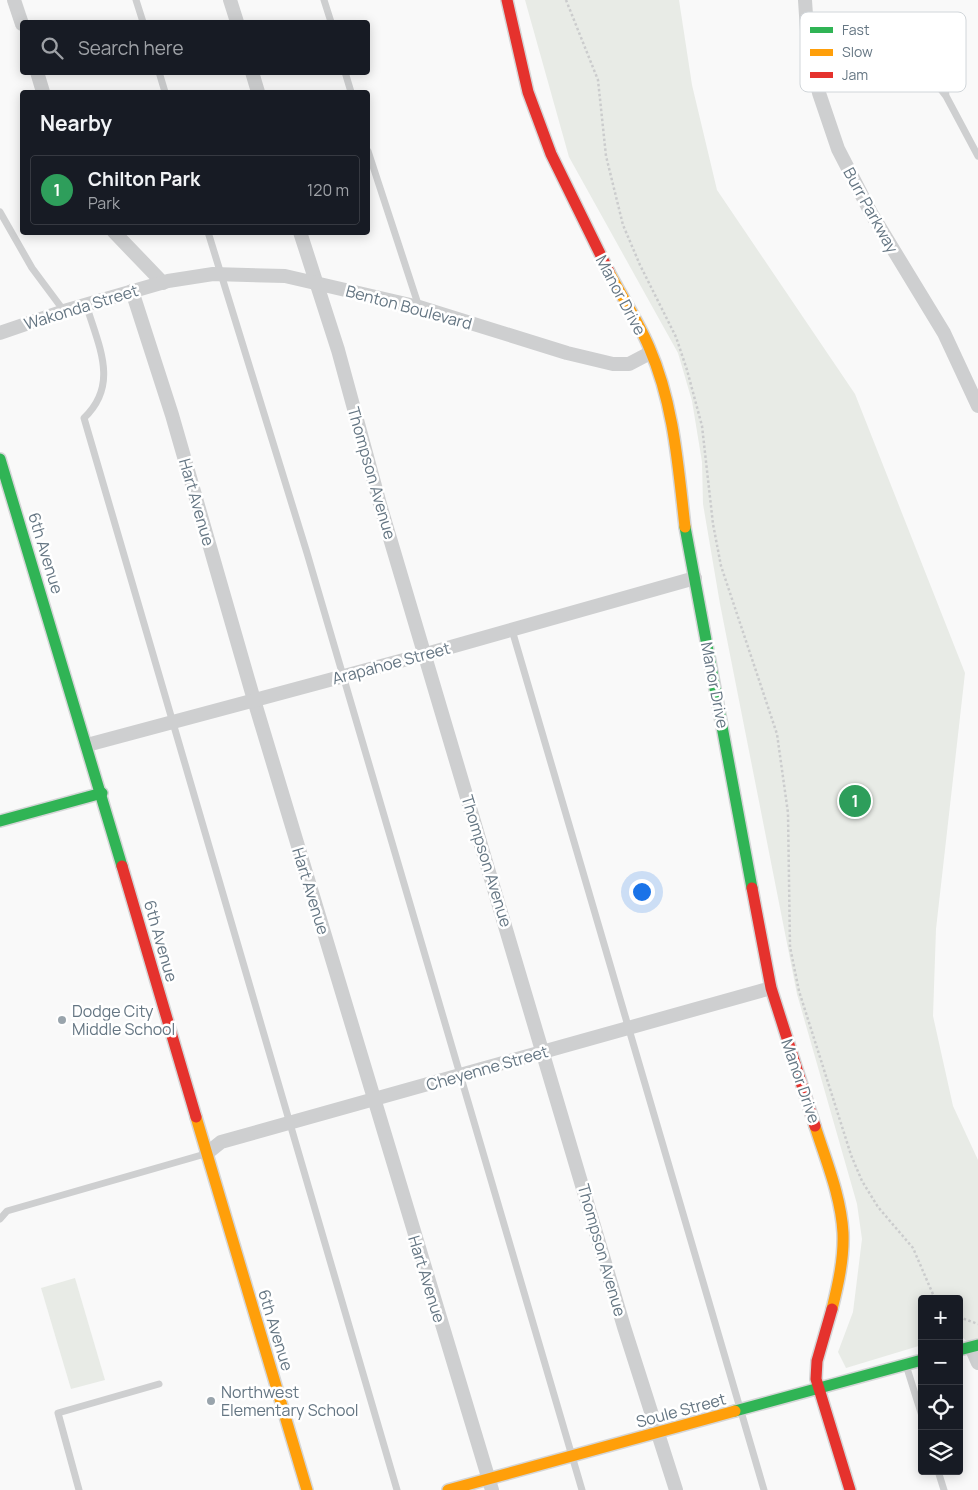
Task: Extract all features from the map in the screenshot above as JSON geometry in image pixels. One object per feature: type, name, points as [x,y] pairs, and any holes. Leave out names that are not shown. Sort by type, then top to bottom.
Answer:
[{"type":"street","points":[[14,0],[21,20]]},
{"type":"street","points":[[230,0],[236,20]]},
{"type":"street","name":"Manor Drive","points":[[507,0],[528,92],[551,154],[594,245],[631,313],[650,353],[667,400],[676,442],[686,537],[770,988],[838,1194],[843,1234],[838,1279],[829,1322],[817,1361],[816,1379],[850,1490]]},
{"type":"street","points":[[38,75],[43,90]]},
{"type":"street","points":[[253,75],[257,90]]},
{"type":"street","name":"Burr Parkway","points":[[819,92],[838,149],[871,213],[944,333],[978,406]]},
{"type":"street","points":[[117,235],[162,282]]},
{"type":"street","name":"Thompson Avenue","points":[[301,235],[338,350],[381,508],[676,1490]]},
{"type":"street","name":"Benton Boulevard","points":[[162,282],[221,274],[285,276],[419,307],[568,353],[612,364],[629,364],[650,353]]},
{"type":"street","name":"Wakonda Street","points":[[0,333],[64,310],[162,282]]},
{"type":"street","name":"Hart Avenue","points":[[132,291],[172,415],[254,700],[490,1485]]},
{"type":"street","name":"6th Avenue","points":[[0,460],[102,793],[206,1154],[307,1490]]},
{"type":"street","name":"Arapahoe Street","points":[[87,745],[426,654],[694,578]]},
{"type":"street","points":[[0,821],[102,793]]},
{"type":"street","name":"Cheyenne Street","points":[[206,1154],[221,1142],[770,988]]},
{"type":"street","points":[[969,1347],[978,1363]]},
{"type":"street","name":"Soule Street","points":[[448,1490],[490,1485],[572,1456],[918,1361]]},
{"type":"lane","points":[[136,0],[142,20]]},
{"type":"lane","points":[[324,0],[330,20]]},
{"type":"lane","points":[[160,75],[164,90]]},
{"type":"lane","points":[[346,75],[350,90]]},
{"type":"lane","points":[[946,96],[978,156]]},
{"type":"lane","points":[[370,157],[419,307]]},
{"type":"lane","points":[[0,212],[32,268],[64,310]]},
{"type":"lane","points":[[209,235],[342,677],[582,1490]]},
{"type":"lane","points":[[86,304],[104,366],[102,395],[93,410],[84,418],[397,1490]]},
{"type":"lane","points":[[512,630],[764,1490]]},
{"type":"lane","points":[[0,1218],[7,1211],[206,1154]]},
{"type":"lane","points":[[906,1364],[918,1403]]},
{"type":"lane","points":[[79,1490],[58,1413],[159,1384]]},
{"type":"lane","points":[[939,1475],[944,1490]]},
{"type":"path","points":[[566,0],[598,80],[606,156],[624,225],[640,265],[676,337],[690,378],[702,426],[713,524],[721,566],[778,734],[788,813],[790,947],[799,991],[859,1174],[878,1207],[914,1248],[934,1295]]},
{"type":"path","points":[[963,1318],[978,1324]]},
{"type":"shaded area","points":[[525,0],[679,0],[692,85],[717,190],[855,394],[965,673],[936,929],[933,1016],[953,1106],[978,1160],[978,1352],[963,1338],[963,1295],[918,1295],[918,1346],[846,1368],[838,1352],[853,1312],[862,1239],[857,1204],[797,994],[720,604],[703,504],[702,462],[692,401],[678,353],[569,157]]},
{"type":"shaded area","points":[[75,1278],[105,1380],[71,1389],[41,1288]]},
{"type":"traffic: fast","points":[[0,459],[122,866]]},
{"type":"traffic: fast","points":[[685,527],[752,888]]},
{"type":"traffic: fast","points":[[0,821],[102,793]]},
{"type":"traffic: fast","points":[[963,1349],[978,1345]]},
{"type":"traffic: fast","points":[[735,1411],[918,1361]]},
{"type":"traffic: slow","points":[[609,272],[645,337],[664,391],[674,436],[685,527]]},
{"type":"traffic: slow","points":[[196,1117],[307,1490]]},
{"type":"traffic: slow","points":[[815,1126],[836,1192],[842,1219],[842,1262],[832,1309]]},
{"type":"traffic: slow","points":[[448,1490],[735,1411]]},
{"type":"traffic: jam","points":[[507,0],[528,92],[551,154],[609,272]]},
{"type":"traffic: jam","points":[[122,866],[196,1117]]},
{"type":"traffic: jam","points":[[752,888],[771,988],[815,1126]]},
{"type":"traffic: jam","points":[[832,1309],[817,1361],[816,1379],[850,1490]]},
{"type":"place","name":"Chilton Park","points":[[855,801]]},
{"type":"place","name":"Dodge City Middle School","points":[[62,1020]]},
{"type":"place","name":"Northwest Elementary School","points":[[211,1401]]}]
